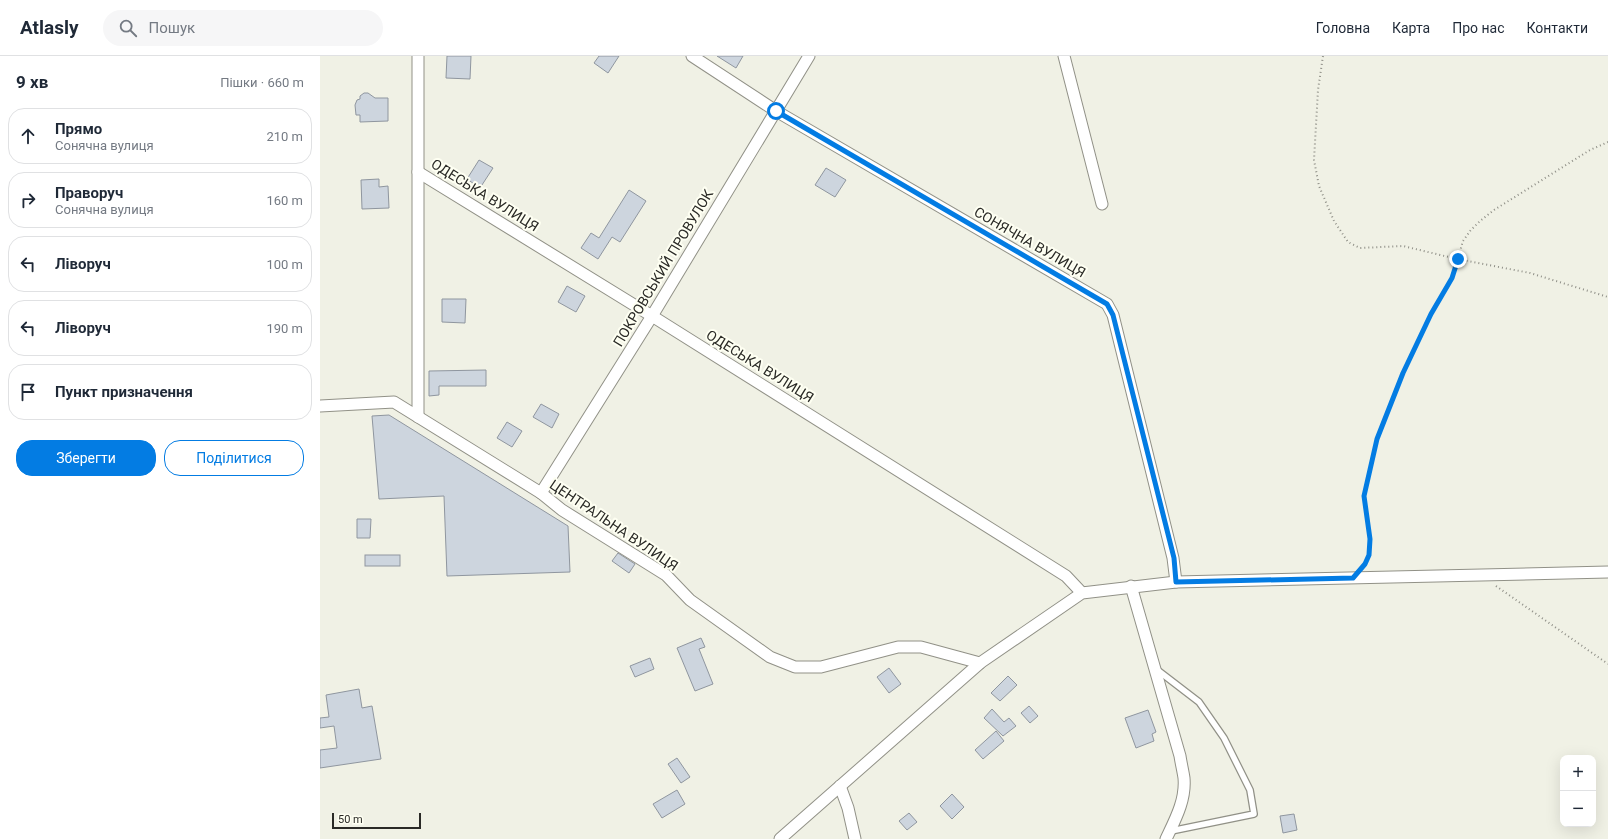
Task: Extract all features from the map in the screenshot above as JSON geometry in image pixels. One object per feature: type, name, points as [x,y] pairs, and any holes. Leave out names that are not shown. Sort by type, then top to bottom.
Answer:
[{"type":"street","points":[[418,56],[418,417]]},
{"type":"street","name":"СОНЯЧНА ВУЛИЦЯ","points":[[692,56],[776,111],[1107,304],[1113,315],[1174,558],[1176,582]]},
{"type":"street","name":"ПОКРОВСЬКИЙ ПРОВУЛОК","points":[[541,493],[652,316],[809,56]]},
{"type":"street","points":[[1064,56],[1102,204]]},
{"type":"street","name":"ОДЕСЬКА ВУЛИЦЯ","points":[[418,172],[652,316],[1066,576],[1082,593]]},
{"type":"street","name":"ЦЕНТРАЛЬНА ВУЛИЦЯ","points":[[320,406],[394,402],[541,493],[562,510],[666,575],[690,600],[770,657],[795,667],[821,667],[898,647],[921,647],[980,663]]},
{"type":"street","points":[[780,839],[980,663],[1082,593],[1131,586],[1176,582],[1608,572]]},
{"type":"street","points":[[1131,586],[1180,756],[1184,779],[1183,797],[1178,815],[1168,835]]},
{"type":"street","points":[[840,786],[848,808],[855,839]]},
{"type":"lane","points":[[1154,668],[1199,702],[1224,738],[1250,790],[1254,814],[1168,835]]},
{"type":"path","points":[[1323,56],[1318,90],[1314,160],[1319,186],[1334,221],[1348,242],[1360,248],[1403,246],[1458,259],[1530,273],[1608,297]]},
{"type":"path","points":[[1353,578],[1365,564],[1369,555],[1370,539],[1364,496],[1377,439],[1403,373],[1431,314],[1452,278],[1463,241],[1480,221],[1590,150],[1608,142]]},
{"type":"path","points":[[1481,576],[1608,664]]},
{"type":"building","points":[[447,56],[471,56],[470,79],[446,78]]},
{"type":"building","points":[[599,56],[619,56],[608,73],[594,63]]},
{"type":"building","points":[[717,56],[743,56],[736,68]]},
{"type":"building","points":[[364,93],[368,93],[375,98],[388,98],[388,121],[360,122],[360,115],[356,115],[355,105],[357,100],[360,99],[360,96]]},
{"type":"building","points":[[479,160],[493,168],[480,188],[467,179]]},
{"type":"building","points":[[826,168],[846,180],[835,197],[815,185]]},
{"type":"building","points":[[379,179],[379,187],[388,186],[389,208],[362,209],[361,180]]},
{"type":"building","points":[[629,190],[646,201],[620,242],[612,237],[598,259],[581,248],[591,233],[599,238]]},
{"type":"building","points":[[567,286],[585,296],[576,312],[558,302]]},
{"type":"building","points":[[442,299],[466,299],[465,323],[442,322]]},
{"type":"building","points":[[486,370],[486,386],[439,386],[439,395],[429,396],[429,371]]},
{"type":"building","points":[[541,404],[559,414],[552,428],[533,417]]},
{"type":"building","points":[[389,415],[568,526],[570,572],[447,576],[444,496],[379,499],[372,416]]},
{"type":"building","points":[[507,422],[522,431],[512,447],[497,438]]},
{"type":"building","points":[[357,519],[371,519],[370,538],[357,538]]},
{"type":"building","points":[[618,553],[635,564],[629,573],[612,561]]},
{"type":"building","points":[[365,555],[400,555],[400,566],[365,566]]},
{"type":"building","points":[[701,638],[705,647],[699,649],[713,684],[695,691],[677,648]]},
{"type":"building","points":[[650,658],[654,669],[635,677],[630,666]]},
{"type":"building","points":[[889,668],[901,684],[889,693],[877,677]]},
{"type":"building","points":[[1008,676],[1017,685],[1000,701],[991,693]]},
{"type":"building","points":[[359,689],[362,708],[372,706],[381,759],[320,768],[320,750],[337,748],[334,726],[320,728],[320,718],[329,717],[326,695]]},
{"type":"building","points":[[1029,706],[1038,716],[1030,723],[1021,713]]},
{"type":"building","points":[[992,709],[1004,722],[1009,718],[1016,726],[1003,736],[984,718]]},
{"type":"building","points":[[1148,710],[1156,732],[1152,734],[1154,741],[1136,748],[1125,718]]},
{"type":"building","points":[[996,731],[1004,741],[983,759],[975,750]]},
{"type":"building","points":[[677,758],[690,777],[681,783],[668,764]]},
{"type":"building","points":[[677,790],[685,804],[662,818],[653,804]]},
{"type":"building","points":[[952,794],[964,807],[952,819],[940,806]]},
{"type":"building","points":[[909,813],[917,822],[907,830],[899,821]]},
{"type":"building","points":[[1294,814],[1297,830],[1283,833],[1280,816]]},
{"type":"route","points":[[776,111],[1107,304],[1113,315],[1174,558],[1176,582],[1353,578],[1365,564],[1369,555],[1370,539],[1364,496],[1367,477],[1377,439],[1403,373],[1431,314],[1452,278],[1458,259]]}]
